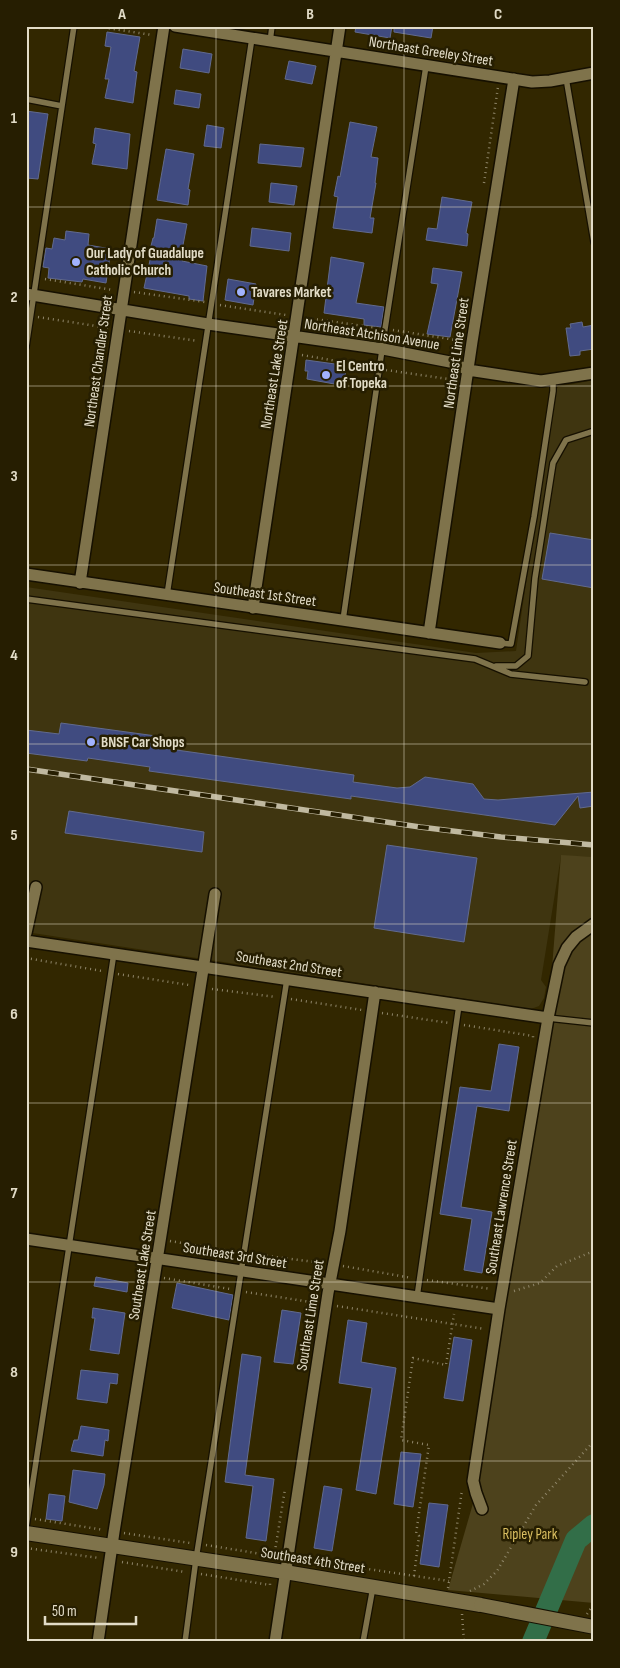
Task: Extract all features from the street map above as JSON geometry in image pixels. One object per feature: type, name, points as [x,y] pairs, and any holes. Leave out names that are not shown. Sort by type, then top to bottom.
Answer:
[{"type":"street","name":"Northeast Greeley Street","points":[[175,26],[532,82],[594,73]]},
{"type":"street","name":"Northeast Lake Street","points":[[254,608],[340,26]]},
{"type":"street","name":"Northeast Chandler Street","points":[[80,582],[163,31]]},
{"type":"street","name":"Northeast Lime Street","points":[[429,633],[514,79]]},
{"type":"street","name":"Northeast Atchison Avenue","points":[[30,294],[208,324],[383,349],[450,362],[468,376],[541,382],[594,373]]},
{"type":"street","name":"Southeast 1st Street","points":[[26,574],[500,643]]},
{"type":"street","points":[[26,934],[36,887]]},
{"type":"street","name":"Southeast Lake Street","points":[[98,1642],[215,894]]},
{"type":"street","name":"Southeast Lawrence Street","points":[[482,1509],[474,1481],[495,1309],[502,1292],[548,1018],[559,965],[567,948],[576,937],[594,924]]},
{"type":"street","name":"Southeast 2nd Street","points":[[26,941],[548,1018]]},
{"type":"street","name":"Southeast Lime Street","points":[[275,1642],[330,1284],[340,1231],[375,992]]},
{"type":"street","name":"Southeast 3rd Street","points":[[26,1239],[495,1309]]},
{"type":"street","name":"Southeast 4th Street","points":[[26,1533],[113,1539],[195,1566],[285,1572],[479,1600],[594,1627]]},
{"type":"lane","points":[[26,347],[30,294],[36,277],[74,26]]},
{"type":"lane","points":[[270,42],[272,26]]},
{"type":"lane","points":[[166,595],[252,38]]},
{"type":"lane","points":[[343,620],[379,369],[426,66]]},
{"type":"lane","points":[[566,78],[594,242]]},
{"type":"lane","points":[[26,99],[62,106]]},
{"type":"lane","points":[[500,643],[511,644],[542,464],[553,380]]},
{"type":"lane","points":[[494,666],[516,666],[528,656],[535,578],[553,463],[566,440],[594,432]]},
{"type":"lane","points":[[26,599],[475,659],[511,674],[585,682]]},
{"type":"lane","points":[[26,1527],[114,953]]},
{"type":"lane","points":[[185,1642],[195,1566],[287,979]]},
{"type":"lane","points":[[417,1297],[459,1005]]},
{"type":"lane","points":[[548,1018],[594,1023]]},
{"type":"lane","points":[[363,1642],[373,1586]]},
{"type":"path","points":[[94,26],[163,31]]},
{"type":"path","points":[[36,277],[113,290]]},
{"type":"path","points":[[276,333],[274,352],[379,369],[468,376]]},
{"type":"path","points":[[26,958],[110,973],[533,1036],[532,1045]]},
{"type":"path","points":[[161,1239],[502,1292],[515,1291],[540,1282],[556,1266],[594,1251]]},
{"type":"path","points":[[414,1576],[419,1536],[416,1534],[429,1445],[401,1440],[413,1358],[446,1364],[456,1303]]},
{"type":"path","points":[[485,1329],[495,1309]]},
{"type":"path","points":[[464,1642],[462,1611],[468,1592],[484,1584],[497,1571],[536,1505],[594,1441]]},
{"type":"path","points":[[454,1592],[448,1590],[463,1484]]},
{"type":"path","points":[[28,1518],[113,1539],[199,1544],[449,1581]]},
{"type":"path","points":[[26,1548],[110,1560],[195,1566],[270,1585]]},
{"type":"path","points":[[465,1598],[479,1600]]},
{"type":"shaded area","points":[[594,380],[594,857],[561,856],[541,980],[546,987],[544,998],[539,1006],[531,1009],[26,932],[26,587],[476,653],[516,651],[554,394],[558,387]]},
{"type":"green space","name":"Ripley Park","points":[[561,855],[594,857],[594,1603],[448,1590],[476,1493],[548,1018]]},
{"type":"building","points":[[356,26],[392,26],[390,38],[355,32]]},
{"type":"building","points":[[394,26],[433,26],[431,38],[394,32]]},
{"type":"building","points":[[107,32],[140,37],[134,71],[137,72],[133,103],[105,98],[109,79],[105,79],[111,47],[105,46]]},
{"type":"building","points":[[183,49],[212,54],[209,73],[180,68]]},
{"type":"building","points":[[289,61],[316,66],[312,84],[285,79]]},
{"type":"building","points":[[176,90],[201,94],[199,108],[174,104]]},
{"type":"building","points":[[26,111],[48,114],[38,179],[26,178]]},
{"type":"building","points":[[350,122],[377,127],[371,157],[378,158],[370,218],[374,218],[372,233],[333,228],[338,197],[334,196],[338,176],[340,177]]},
{"type":"building","points":[[207,125],[224,128],[221,148],[204,146]]},
{"type":"building","points":[[95,128],[130,134],[127,169],[92,164],[96,144],[93,143]]},
{"type":"building","points":[[260,144],[304,148],[301,167],[258,163]]},
{"type":"building","points":[[166,149],[194,154],[188,189],[190,190],[188,205],[157,200]]},
{"type":"building","points":[[271,183],[297,186],[294,205],[269,202]]},
{"type":"building","points":[[442,197],[472,202],[466,233],[468,234],[467,246],[426,240],[428,228],[437,229]]},
{"type":"building","points":[[157,219],[187,224],[182,261],[207,266],[203,301],[189,299],[189,296],[144,288]]},
{"type":"building","points":[[252,228],[291,233],[289,251],[250,246]]},
{"type":"building","name":"Our Lady of Guadalupe Catholic Church","points":[[66,231],[89,234],[88,245],[111,249],[106,283],[83,279],[82,282],[48,278],[49,268],[43,267],[46,248],[52,249],[54,238],[65,240]]},
{"type":"building","points":[[331,257],[364,263],[356,303],[384,307],[381,327],[364,325],[364,319],[324,313]]},
{"type":"building","points":[[433,268],[462,272],[450,337],[427,334],[438,284],[431,283]]},
{"type":"building","name":"Tavares Market","points":[[228,279],[256,284],[253,305],[225,300]]},
{"type":"building","points":[[582,322],[583,327],[594,325],[594,349],[580,351],[580,355],[570,356],[566,328],[571,328],[570,324]]},
{"type":"building","name":"El Centro of Topeka","points":[[306,360],[335,364],[335,367],[346,369],[344,384],[340,383],[340,385],[307,379],[308,371],[305,371]]},
{"type":"building","points":[[550,533],[594,540],[594,588],[542,579]]},
{"type":"building","points":[[61,723],[156,736],[155,747],[354,775],[353,782],[397,788],[410,787],[425,777],[473,784],[484,799],[498,800],[594,792],[594,806],[580,808],[578,796],[555,825],[351,796],[351,799],[149,771],[150,767],[88,758],[87,761],[26,753],[26,730],[59,734]]},
{"type":"building","points":[[69,811],[204,832],[202,852],[65,833]]},
{"type":"building","points":[[387,845],[477,858],[464,942],[374,928]]},
{"type":"building","points":[[499,1044],[519,1047],[509,1111],[477,1106],[461,1207],[492,1212],[482,1273],[464,1270],[472,1219],[440,1214],[460,1087],[491,1091]]},
{"type":"building","points":[[96,1277],[128,1283],[127,1292],[94,1286]]},
{"type":"building","points":[[177,1283],[233,1295],[229,1320],[172,1308]]},
{"type":"building","points":[[93,1308],[125,1313],[119,1354],[90,1350],[95,1318],[92,1318]]},
{"type":"building","points":[[282,1310],[301,1313],[293,1364],[274,1362]]},
{"type":"building","points":[[348,1320],[367,1323],[361,1362],[396,1368],[376,1494],[356,1490],[372,1388],[339,1383]]},
{"type":"building","points":[[454,1337],[472,1340],[463,1401],[444,1398]]},
{"type":"building","points":[[242,1354],[261,1357],[245,1475],[274,1479],[266,1541],[246,1538],[253,1486],[225,1482]]},
{"type":"building","points":[[81,1370],[118,1374],[117,1384],[110,1383],[107,1403],[77,1399]]},
{"type":"building","points":[[81,1426],[109,1430],[108,1441],[105,1440],[103,1456],[71,1451],[74,1440],[78,1440]]},
{"type":"building","points":[[401,1452],[421,1454],[413,1507],[394,1504]]},
{"type":"building","points":[[73,1470],[105,1474],[97,1509],[69,1502]]},
{"type":"building","points":[[324,1486],[342,1489],[332,1551],[314,1548]]},
{"type":"building","points":[[49,1494],[65,1496],[62,1521],[46,1519]]},
{"type":"building","points":[[429,1503],[448,1505],[439,1567],[420,1564]]},
{"type":"waterway","points":[[533,1642],[576,1540],[594,1525]]},
{"type":"railway","points":[[26,769],[420,827],[501,837],[594,845]]},
{"type":"place","name":"Our Lady of Guadalupe Catholic Church","points":[[76,262]]},
{"type":"place","name":"Tavares Market","points":[[241,292]]},
{"type":"place","name":"El Centro of Topeka","points":[[326,375]]},
{"type":"place","name":"BNSF Car Shops","points":[[91,742]]}]
